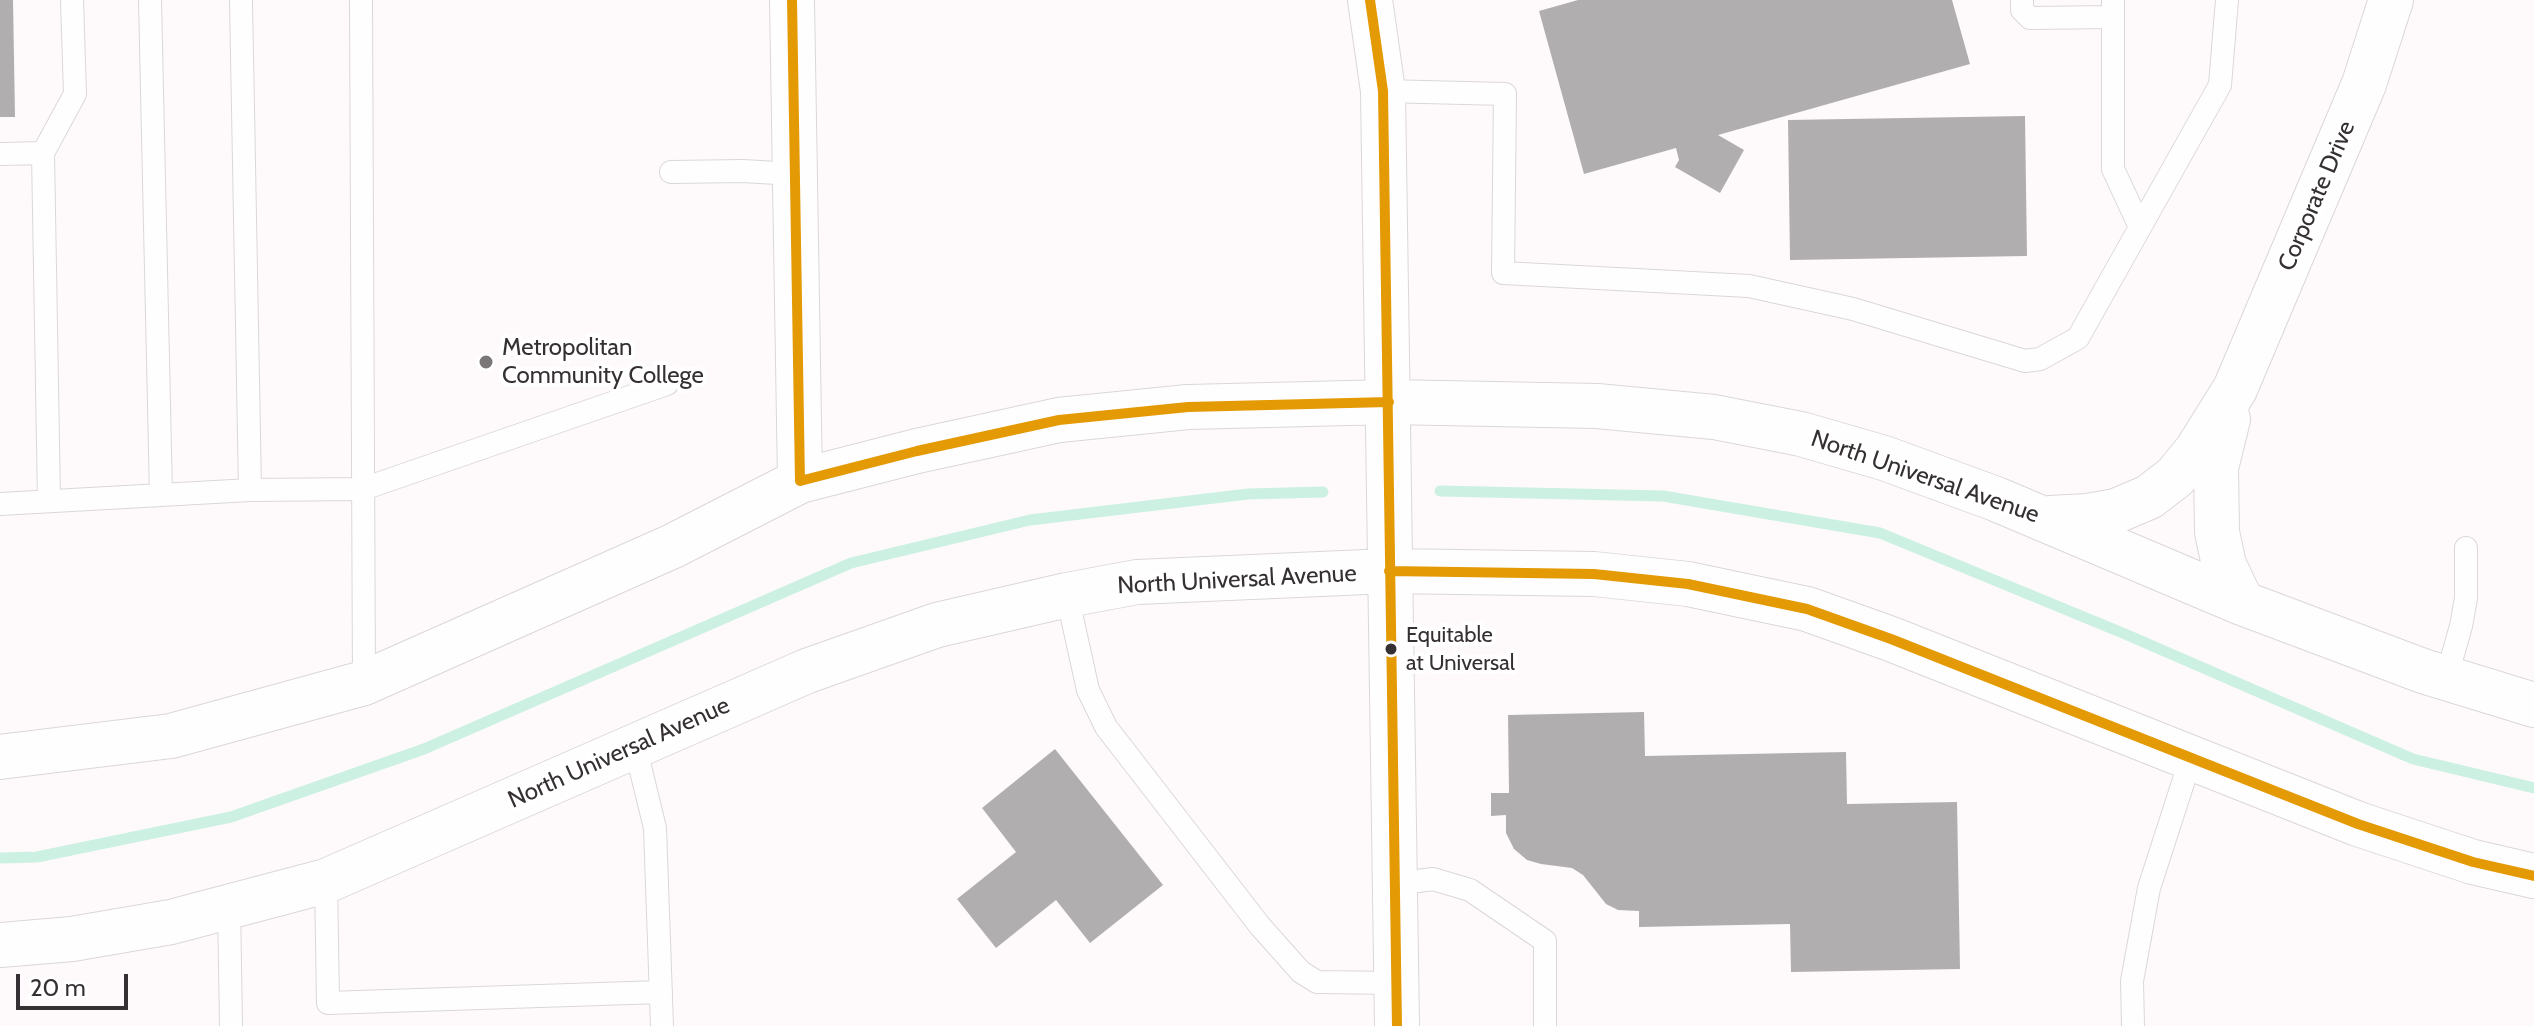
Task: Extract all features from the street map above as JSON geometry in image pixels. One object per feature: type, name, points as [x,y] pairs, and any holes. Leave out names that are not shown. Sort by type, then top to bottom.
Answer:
[{"type":"street","points":[[792,0],[800,481]]},
{"type":"street","points":[[1370,0],[1383,91],[1397,1026]]},
{"type":"street","name":"Corporate Drive","points":[[2242,603],[2224,565],[2217,532],[2215,497],[2216,468],[2235,389],[2364,84],[2391,0]]},
{"type":"street","name":"Corporate Drive","points":[[2042,518],[2116,511],[2149,497],[2175,477],[2190,459],[2235,389]]},
{"type":"street","name":"North Universal Avenue","points":[[0,757],[171,736],[364,683],[673,546],[800,481],[917,451],[1059,420],[1188,407],[1389,402],[1597,406],[1714,417],[1801,434],[1884,458],[2042,518],[2242,603],[2446,679],[2534,705]]},
{"type":"street","name":"North Universal Avenue","points":[[0,945],[72,939],[171,922],[326,881],[807,671],[922,630],[1067,595],[1137,582],[1389,571],[1594,574],[1688,584],[1807,609],[1891,639],[2358,824],[2473,862],[2534,876]]},
{"type":"lane","points":[[49,501],[43,153],[75,94],[72,0]]},
{"type":"lane","points":[[150,0],[161,495]]},
{"type":"lane","points":[[241,0],[250,490]]},
{"type":"lane","points":[[361,0],[364,683]]},
{"type":"lane","points":[[2022,0],[2022,10],[2030,18],[2113,9],[2113,169],[2140,227]]},
{"type":"lane","points":[[1383,91],[1505,94],[1503,273],[1749,286],[1853,309],[2025,361],[2040,359],[2078,338],[2220,85],[2227,0]]},
{"type":"lane","points":[[0,154],[43,153]]},
{"type":"lane","points":[[671,172],[794,174]]},
{"type":"lane","points":[[0,504],[250,490],[363,489],[667,384]]},
{"type":"lane","points":[[2446,679],[2466,598],[2466,548]]},
{"type":"lane","points":[[1067,595],[1088,690],[1106,727],[1260,926],[1301,972],[1317,982],[1397,983]]},
{"type":"lane","points":[[635,746],[655,828],[662,1026]]},
{"type":"lane","points":[[2133,1026],[2132,981],[2149,888],[2191,758]]},
{"type":"lane","points":[[1395,884],[1433,879],[1470,890],[1545,941],[1545,1026]]},
{"type":"lane","points":[[326,881],[328,1003],[661,992]]},
{"type":"lane","points":[[229,906],[231,1026]]},
{"type":"building","points":[[0,0],[13,0],[15,117],[0,117]]},
{"type":"building","points":[[1578,0],[1952,0],[1970,64],[1718,135],[1744,150],[1720,193],[1675,167],[1679,160],[1676,148],[1584,174],[1539,11]]},
{"type":"building","points":[[2025,116],[2027,256],[1790,260],[1788,120]]},
{"type":"building","points":[[1644,712],[1645,756],[1846,752],[1847,804],[1957,802],[1960,969],[1791,972],[1790,924],[1639,927],[1639,911],[1618,910],[1606,904],[1583,875],[1572,868],[1527,860],[1514,849],[1506,833],[1506,815],[1491,816],[1491,793],[1509,793],[1508,715]]},
{"type":"building","points":[[1055,749],[1163,885],[1090,943],[1056,900],[996,948],[957,899],[1016,852],[982,808]]},
{"type":"waterway","points":[[1440,491],[1663,496],[1880,533],[2125,634],[2413,759],[2534,788]]},
{"type":"waterway","points":[[0,858],[37,857],[231,817],[424,749],[851,563],[1030,520],[1248,494],[1323,492]]},
{"type":"transit line","points":[[792,0],[800,481]]},
{"type":"transit line","points":[[1370,0],[1383,91],[1397,1026]]},
{"type":"transit line","points":[[800,481],[1059,420],[1188,407],[1389,402]]},
{"type":"transit line","points":[[1389,571],[1594,574],[1688,584],[1807,609],[1891,639],[2358,824],[2473,862],[2534,876]]},
{"type":"place","name":"Metropolitan Community College","points":[[486,362]]},
{"type":"place","name":"Equitable at Universal","points":[[1391,649]]}]
